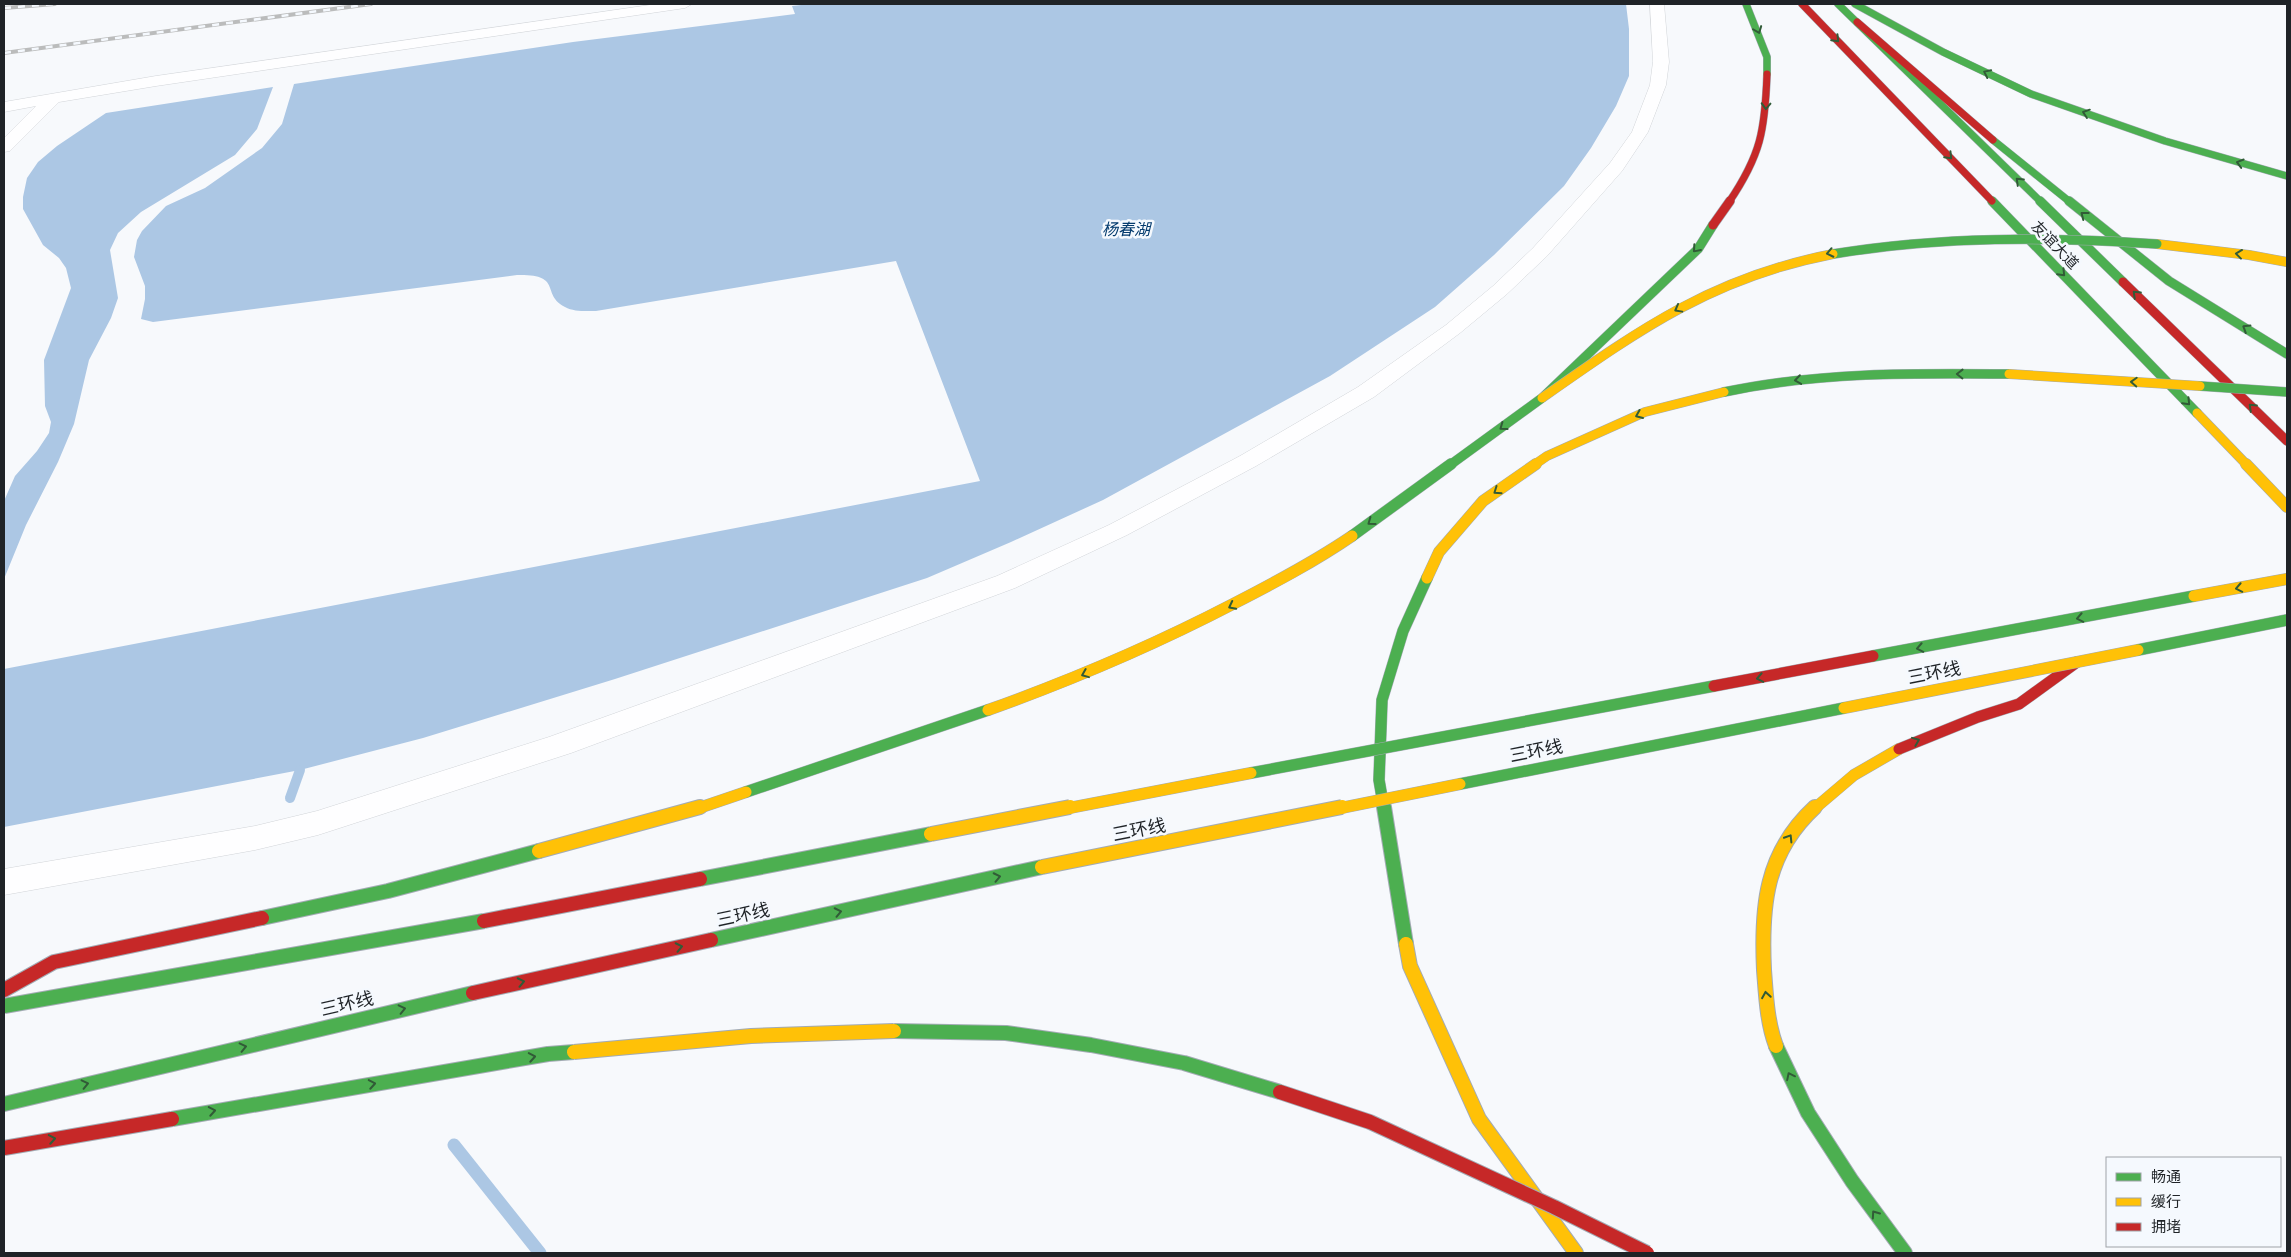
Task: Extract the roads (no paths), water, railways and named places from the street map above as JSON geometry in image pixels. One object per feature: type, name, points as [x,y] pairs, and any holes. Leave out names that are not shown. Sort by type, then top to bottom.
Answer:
[{"type":"main road","points":[[1542,398],[1698,249],[1750,168],[1762,138],[1766,109],[1767,57],[1746,4]]},
{"type":"main road","name":"友谊大道","points":[[1802,4],[2287,506]]},
{"type":"main road","name":"友谊大道","points":[[1838,4],[2287,441]]},
{"type":"main road","points":[[1855,4],[1943,52],[2031,94],[2165,141],[2287,176]]},
{"type":"main road","points":[[1857,22],[1906,62],[1975,126],[2161,275],[2287,354]]},
{"type":"main road","points":[[4,990],[54,962],[388,891],[702,807],[1035,694],[1128,656],[1183,630],[1324,556],[1542,398],[1643,328],[1704,295],[1771,268],[1847,249],[1915,241],[1973,237],[2049,237],[2157,244],[2287,262]]},
{"type":"main road","points":[[1576,1253],[1478,1119],[1410,966],[1379,780],[1382,700],[1403,631],[1439,552],[1483,501],[1547,456],[1645,412],[1736,389],[1825,376],[1903,373],[2009,374],[2287,392]]},
{"type":"main road","name":"三环线","points":[[4,1006],[496,918],[1061,809],[2287,579]]},
{"type":"main road","name":"三环线","points":[[4,1104],[473,992],[1050,865],[2287,620]]},
{"type":"main road","points":[[1905,1253],[1852,1181],[1808,1113],[1774,1043],[1765,987],[1763,942],[1764,902],[1775,862],[1790,834],[1816,805],[1874,761],[1912,742],[2019,704],[2077,662]]},
{"type":"main road","points":[[4,1148],[548,1054],[751,1036],[924,1030],[1006,1033],[1184,1063],[1285,1093],[1370,1122],[1554,1207],[1647,1253]]},
{"type":"street","points":[[4,107],[156,81],[685,4]]},
{"type":"street","points":[[4,882],[211,847],[318,822],[560,745],[1006,582],[1118,530],[1248,461],[1366,392],[1454,329],[1500,290],[1540,252],[1616,167],[1640,132],[1658,85],[1661,62],[1657,4]]},
{"type":"street","points":[[4,147],[53,99]]},
{"type":"water","name":"杨春湖","points":[[810,4],[1626,4],[1629,29],[1629,76],[1616,106],[1591,148],[1564,186],[1494,255],[1435,307],[1330,376],[1103,500],[927,578],[615,679],[423,738],[300,770],[4,827],[4,669],[980,481],[896,261],[596,311],[569,309],[558,302],[546,281],[532,276],[517,275],[153,322],[141,319],[145,299],[145,286],[134,257],[137,240],[142,231],[166,206],[205,188],[262,148],[282,124],[294,84],[573,42],[795,14],[792,6]]},
{"type":"water","points":[[273,87],[257,129],[235,155],[141,212],[118,233],[110,250],[118,298],[111,318],[89,360],[74,424],[58,462],[26,525],[4,579],[4,501],[15,476],[37,451],[49,433],[51,422],[45,406],[44,360],[71,288],[66,268],[59,258],[43,245],[23,209],[23,197],[27,178],[38,162],[57,146],[106,113]]},
{"type":"waterway","points":[[290,798],[300,770]]},
{"type":"waterway","points":[[454,1145],[540,1253]]},
{"type":"railway","points":[[4,8],[55,4]]},
{"type":"railway","points":[[4,53],[371,4]]}]
